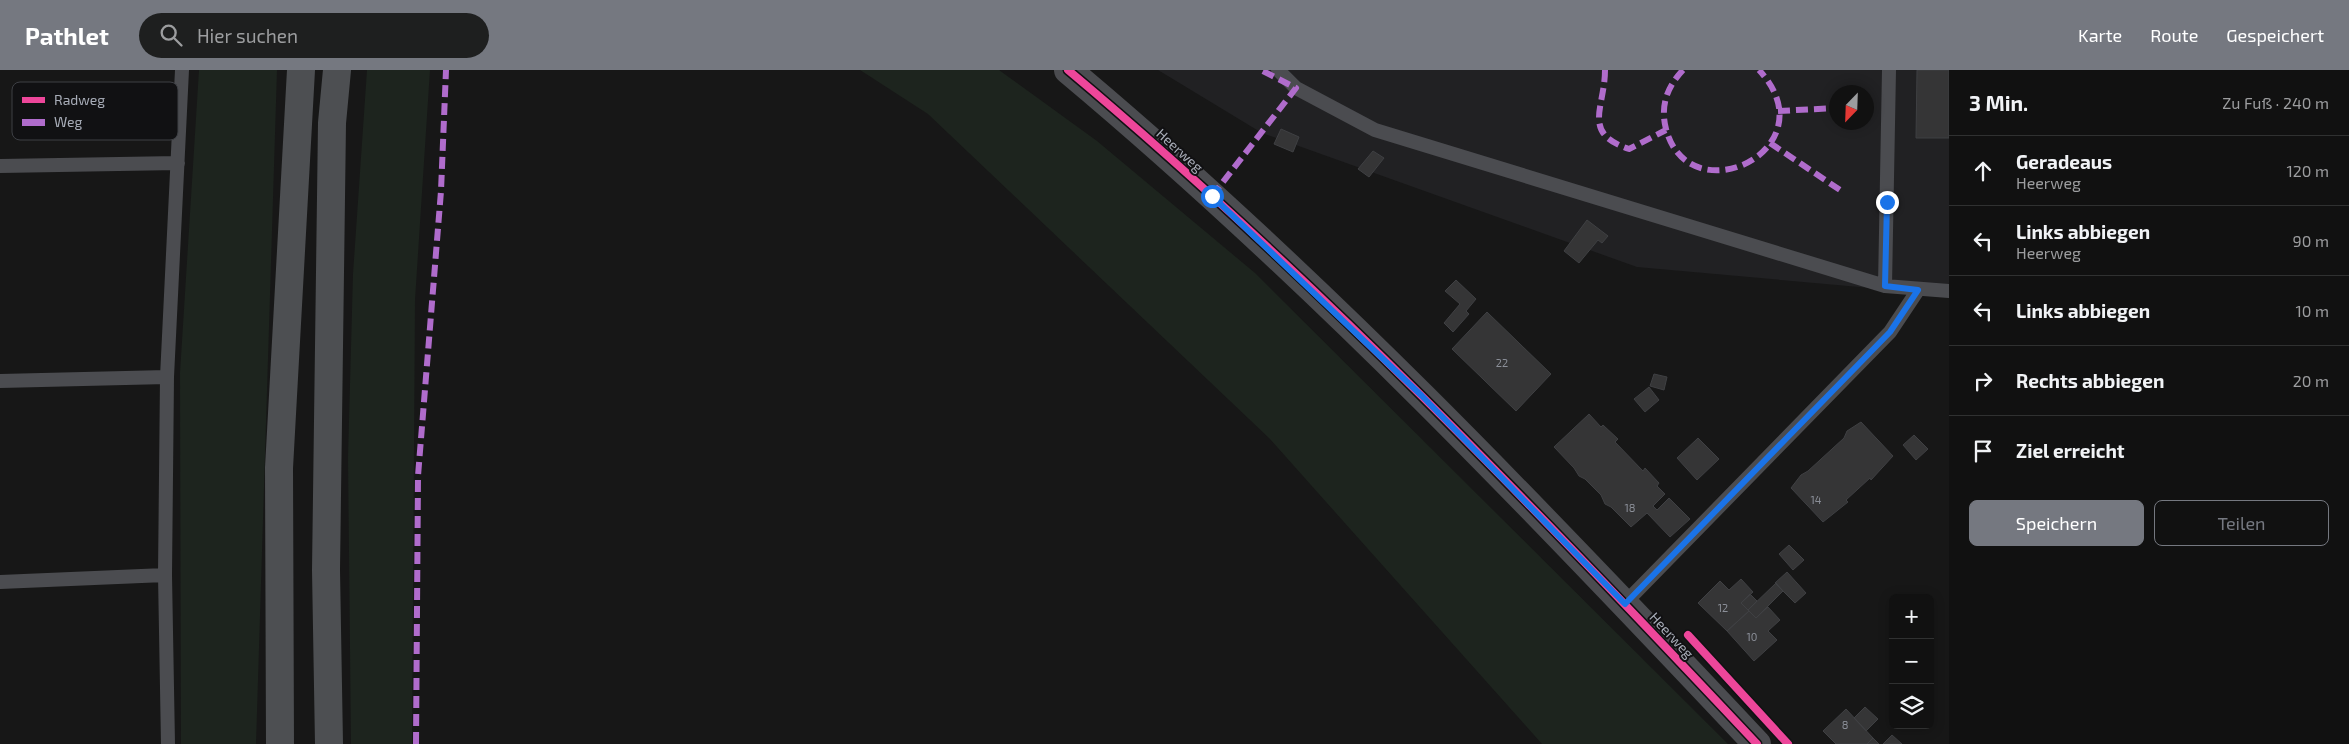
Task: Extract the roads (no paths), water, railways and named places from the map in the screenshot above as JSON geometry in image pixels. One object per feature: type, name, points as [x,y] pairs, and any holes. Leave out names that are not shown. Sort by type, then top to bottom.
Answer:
[{"type":"main road","points":[[280,744],[280,468],[301,70]]},
{"type":"main road","points":[[329,744],[326,570],[332,123],[337,70]]},
{"type":"street","name":"Heerweg","points":[[1068,70],[1212,196],[1422,396],[1625,604],[1757,744]]},
{"type":"lane","points":[[168,744],[165,575],[167,377],[182,70]]},
{"type":"lane","points":[[1278,70],[1296,88],[1374,130],[1885,286],[1949,291]]},
{"type":"lane","points":[[1885,286],[1890,70]]},
{"type":"lane","points":[[0,166],[178,163]]},
{"type":"lane","points":[[1625,604],[1890,332],[1918,290]]},
{"type":"lane","points":[[0,381],[167,377]]},
{"type":"lane","points":[[0,582],[165,575]]}]
